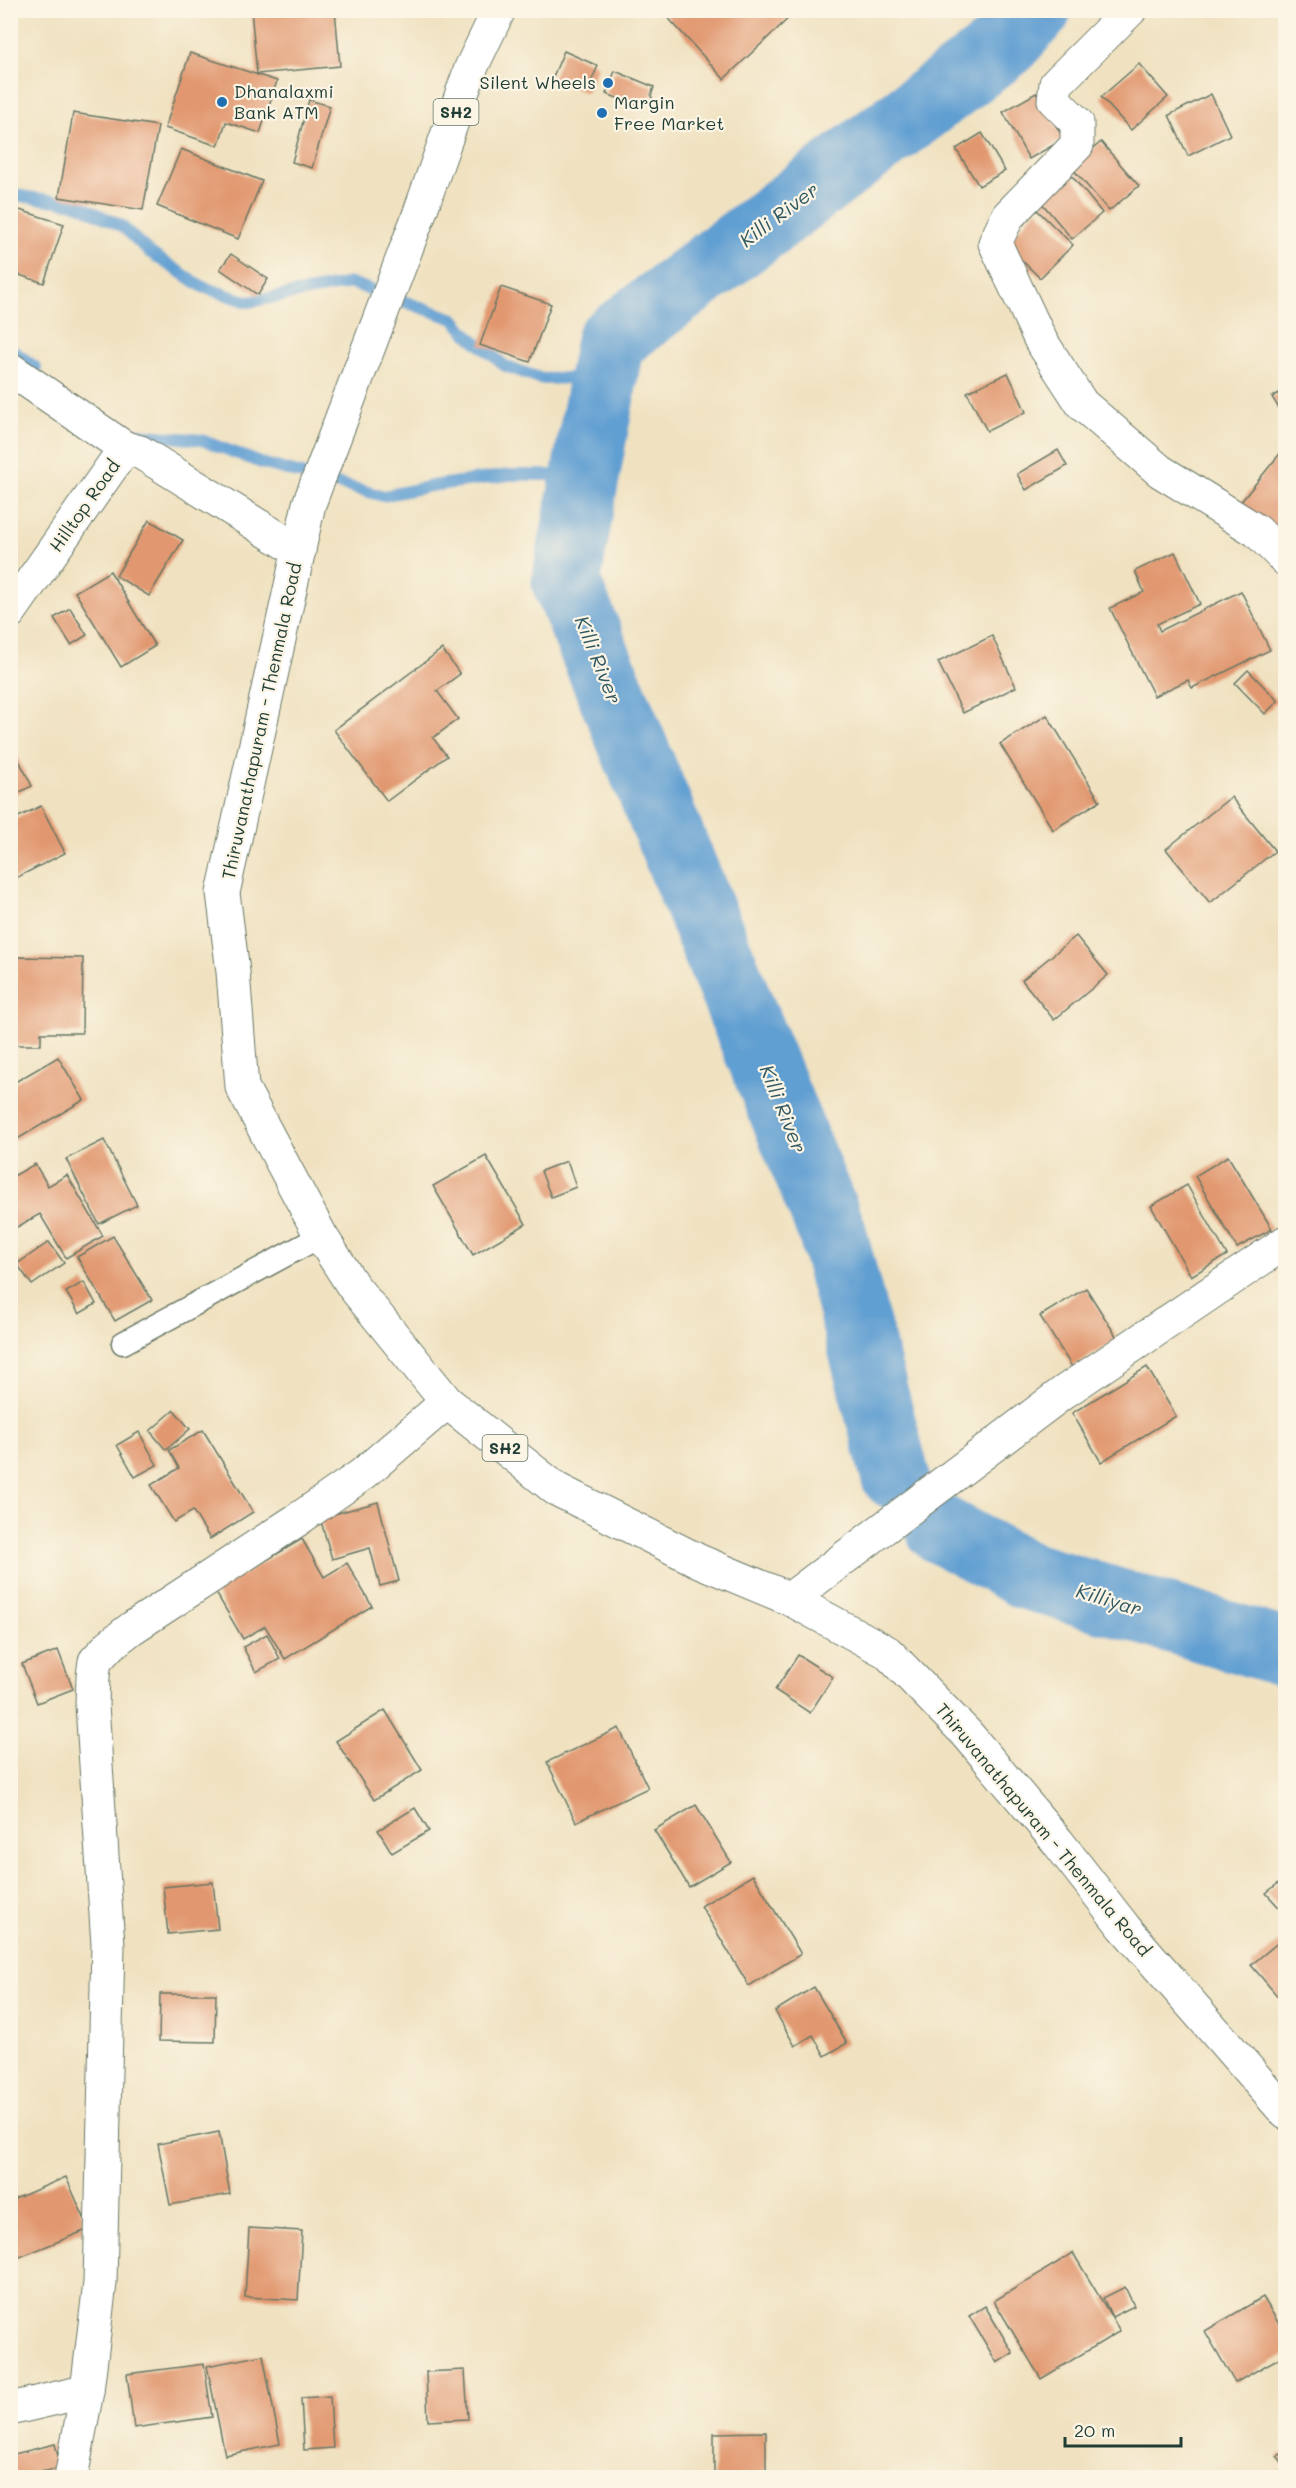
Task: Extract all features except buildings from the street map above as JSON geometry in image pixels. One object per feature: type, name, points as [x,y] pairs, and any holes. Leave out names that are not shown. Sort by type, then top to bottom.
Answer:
[{"type":"street","name":"Thiruvanathapuram - Thenmala Road","points":[[499,10],[471,68],[309,504],[224,893],[242,1087],[321,1236],[353,1286],[447,1402],[556,1489],[699,1562],[790,1599],[887,1652],[968,1735],[1057,1841],[1124,1927],[1286,2113]]},
{"type":"street","points":[[1130,10],[1056,84],[1054,100],[1077,123],[1077,145],[1008,216],[995,243],[1041,342],[1082,404],[1160,471],[1257,531],[1286,560]]},
{"type":"street","points":[[10,369],[125,448]]},
{"type":"street","name":"Hilltop Road","points":[[10,612],[125,448],[140,452],[299,551]]},
{"type":"street","points":[[790,1599],[1064,1392],[1286,1242]]},
{"type":"street","points":[[71,2478],[87,2391],[100,2283],[108,1945],[92,1706],[95,1660],[132,1628],[297,1521],[363,1474],[447,1402]]},
{"type":"street","points":[[10,2409],[87,2391]]},
{"type":"lane","points":[[123,1343],[321,1236]]},
{"type":"waterway","name":"Killi River","points":[[895,1475],[832,1231],[566,582],[610,341],[1004,46],[1037,10]]},
{"type":"waterway","points":[[10,191],[21,196],[77,204],[122,226],[149,252],[203,287],[248,302],[351,283],[454,319],[469,336],[505,366],[542,379],[603,377]]},
{"type":"waterway","points":[[10,348],[36,368]]},
{"type":"waterway","points":[[125,433],[202,440],[261,463],[383,496],[431,486],[509,475],[584,475]]},
{"type":"waterway","name":"Killiyar","points":[[940,1529],[1025,1575],[1286,1653]]},
{"type":"place","name":"Silent Wheels","points":[[608,83]]},
{"type":"place","name":"Dhanalaxmi Bank ATM","points":[[222,102]]},
{"type":"place","name":"Margin Free Market","points":[[602,113]]}]
